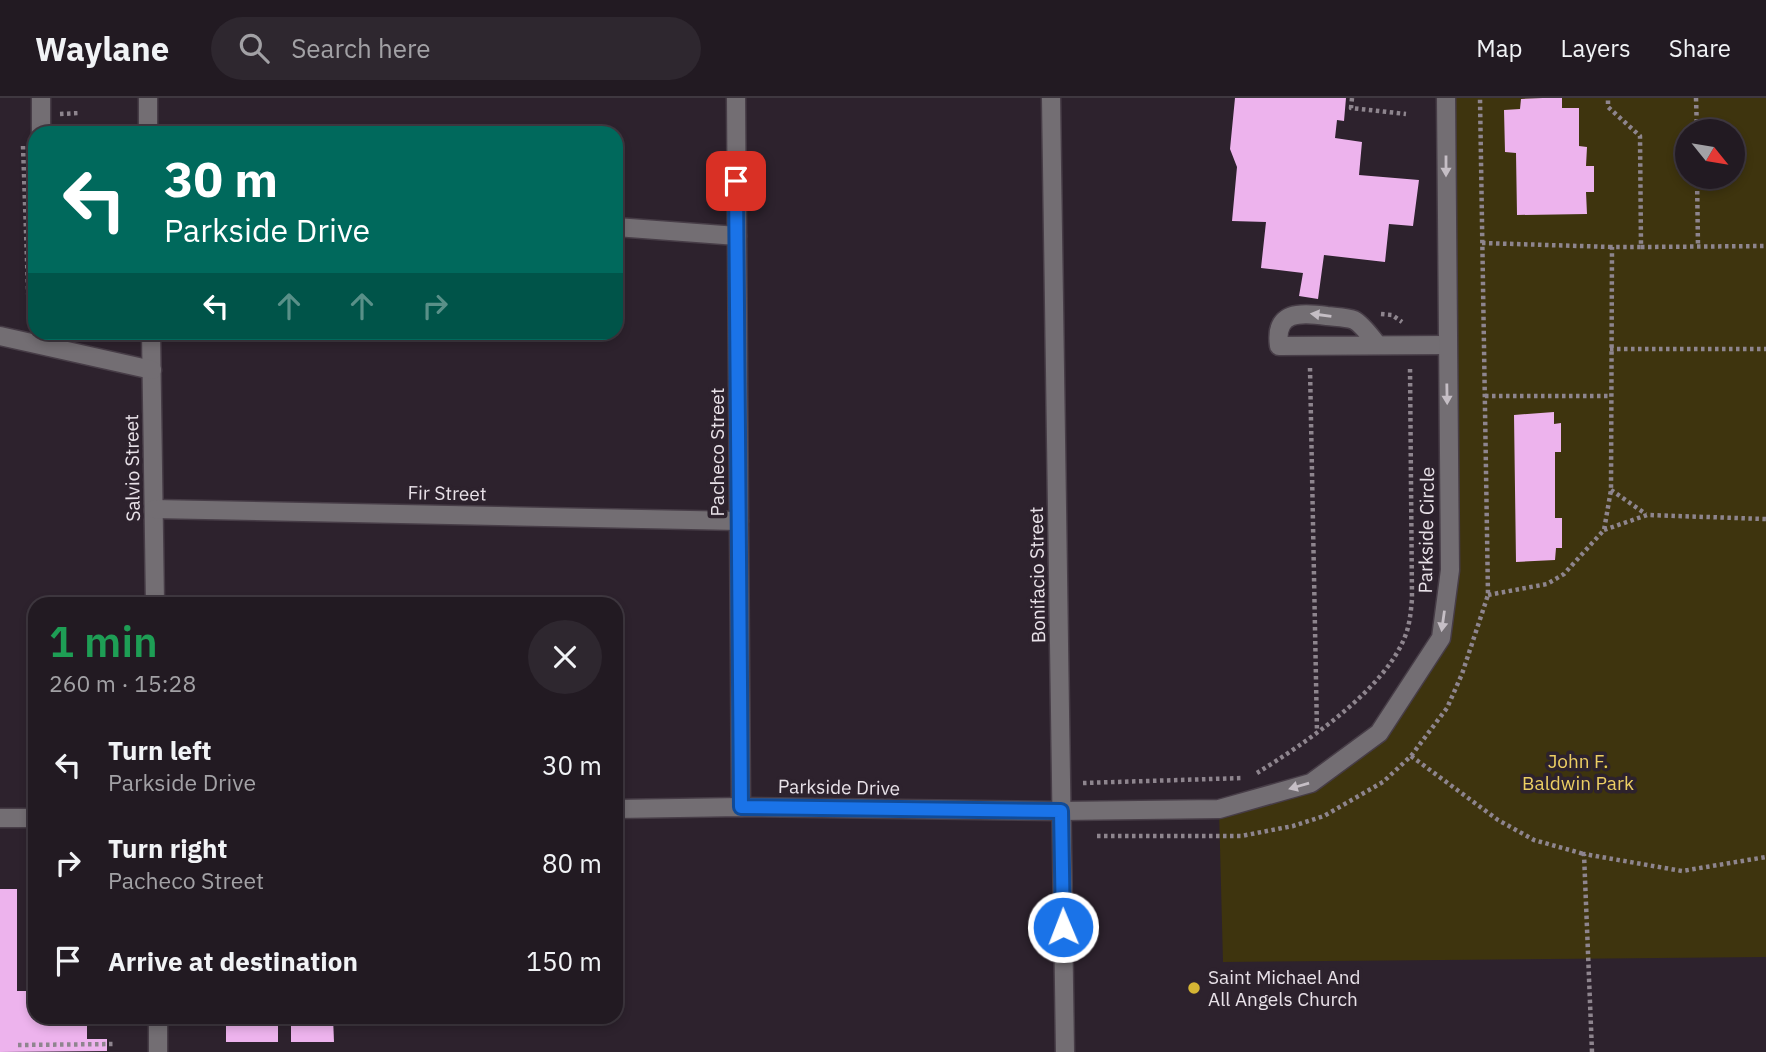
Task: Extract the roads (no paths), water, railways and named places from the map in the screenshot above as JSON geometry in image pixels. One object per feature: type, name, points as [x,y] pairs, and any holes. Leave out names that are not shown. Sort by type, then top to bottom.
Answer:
[{"type":"street","points":[[41,98],[41,126]]},
{"type":"street","points":[[148,98],[148,126]]},
{"type":"street","name":"Pacheco Street","points":[[736,98],[741,807]]},
{"type":"street","name":"Bonifacio Street","points":[[1051,98],[1065,1052]]},
{"type":"street","name":"Parkside Circle","points":[[1061,811],[1219,808],[1311,783],[1379,733],[1441,638],[1450,570],[1446,98]]},
{"type":"street","points":[[623,228],[737,236]]},
{"type":"street","points":[[1377,344],[1355,320],[1309,314],[1293,314],[1277,332],[1279,346],[1446,345]]},
{"type":"street","points":[[0,337],[28,339]]},
{"type":"street","points":[[46,340],[152,370]]},
{"type":"street","name":"Salvio Street","points":[[151,340],[155,597]]},
{"type":"street","name":"Fir Street","points":[[154,509],[739,521]]},
{"type":"street","name":"Parkside Drive","points":[[623,809],[741,807],[1061,811]]},
{"type":"street","points":[[0,818],[28,818]]},
{"type":"street","points":[[158,1024],[158,1052]]},
{"type":"place","name":"Saint Michael And All Angels Church","points":[[1194,988]]},
{"type":"park label","name":"John F. Baldwin Park","points":[[1578,772]]}]
